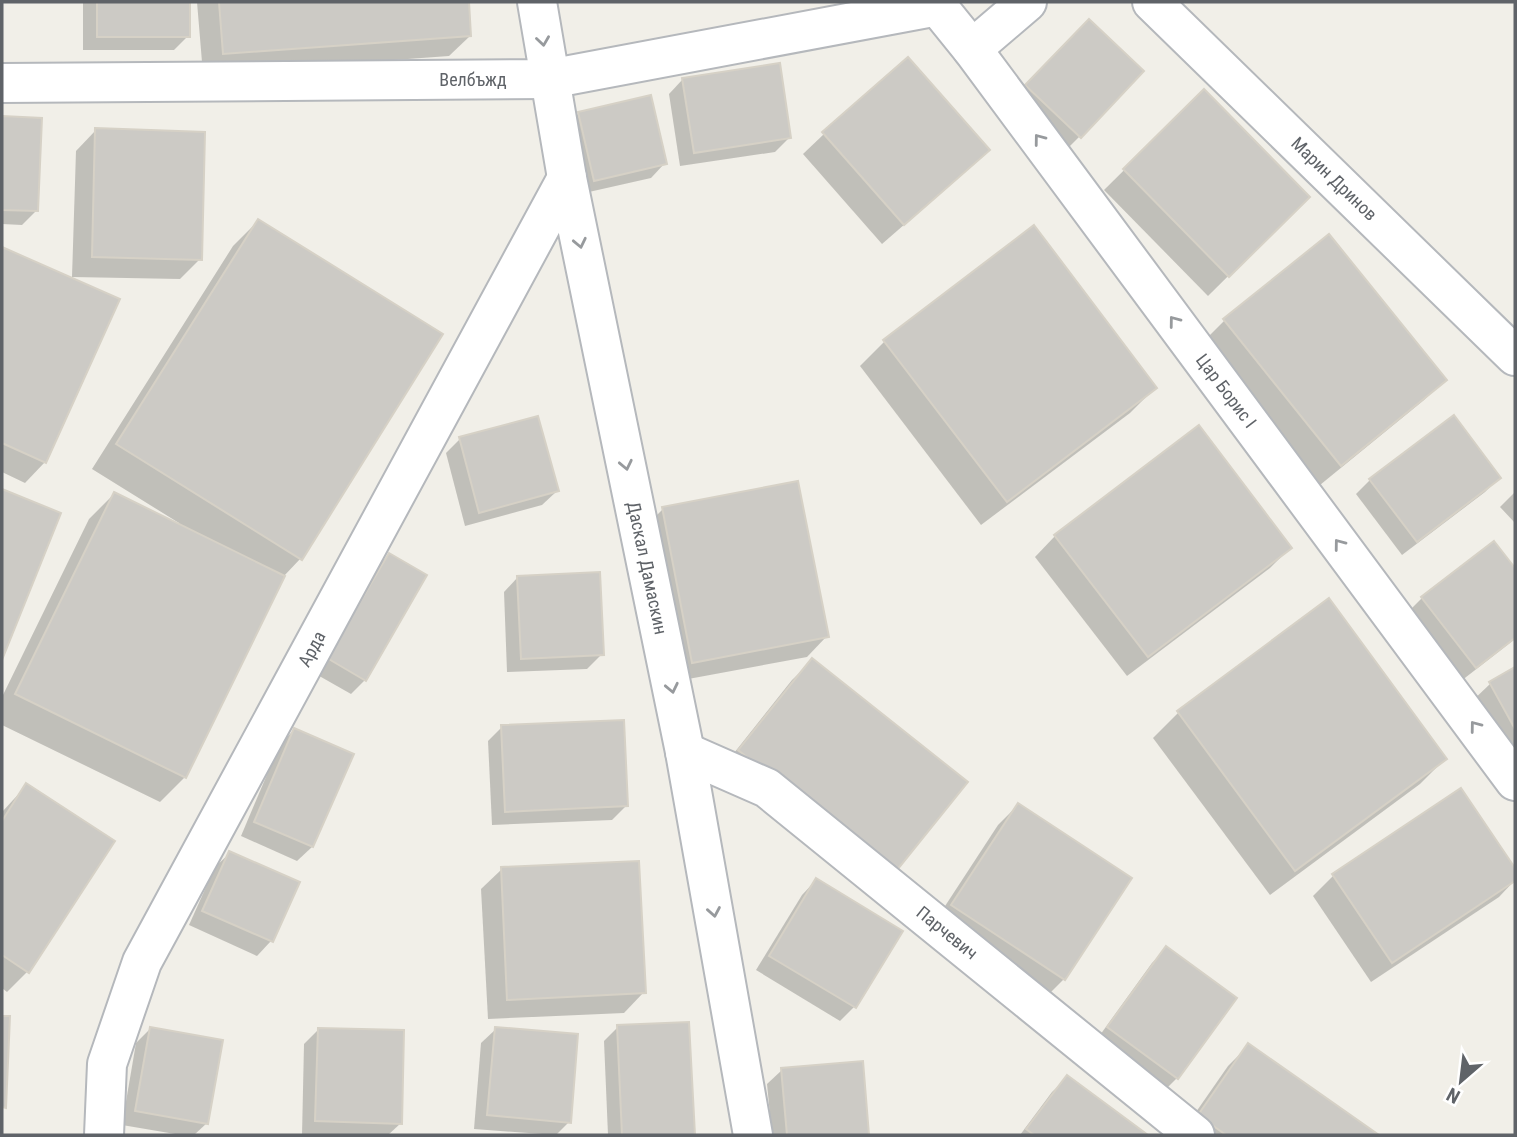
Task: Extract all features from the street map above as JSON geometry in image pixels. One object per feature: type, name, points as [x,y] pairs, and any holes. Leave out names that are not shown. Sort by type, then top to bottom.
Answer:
[{"type":"street","name":"Даскал Дамаскин","points":[[537,2],[567,178],[685,752],[753,1135]]},
{"type":"street","points":[[972,49],[1027,2]]},
{"type":"street","name":"Марин Дринов","points":[[1152,2],[1515,356]]},
{"type":"street","name":"Велбъжд","points":[[2,83],[549,79],[936,4]]},
{"type":"street","name":"Цар Борис I","points":[[936,4],[1515,781]]},
{"type":"street","name":"Арда","points":[[104,1135],[107,1064],[142,961],[567,178]]},
{"type":"street","name":"Парчевич","points":[[685,752],[767,788],[1195,1135]]},
{"type":"building","points":[[97,2],[190,2],[190,37],[97,37]]},
{"type":"building","points":[[219,2],[469,2],[471,36],[223,54]]},
{"type":"building","points":[[1089,19],[1144,71],[1081,138],[1025,85]]},
{"type":"building","points":[[908,57],[990,150],[904,225],[822,132]]},
{"type":"building","points":[[780,63],[791,138],[694,153],[682,78]]},
{"type":"building","points":[[1204,89],[1310,197],[1229,277],[1123,169]]},
{"type":"building","points":[[651,95],[667,164],[594,181],[578,112]]},
{"type":"building","points":[[2,116],[42,118],[38,211],[2,210]]},
{"type":"building","points":[[95,128],[205,132],[202,260],[92,257]]},
{"type":"building","points":[[258,219],[443,334],[302,560],[116,444]]},
{"type":"building","points":[[1034,225],[1157,388],[1007,502],[883,340]]},
{"type":"building","points":[[1329,234],[1447,380],[1341,466],[1223,319]]},
{"type":"building","points":[[2,247],[120,299],[46,463],[2,443]]},
{"type":"building","points":[[1454,415],[1501,478],[1417,542],[1369,479]]},
{"type":"building","points":[[538,416],[559,491],[479,513],[459,437]]},
{"type":"building","points":[[1199,425],[1292,548],[1148,657],[1054,535]]},
{"type":"building","points":[[798,481],[829,637],[692,663],[662,507]]},
{"type":"building","points":[[2,489],[61,513],[2,660]]},
{"type":"building","points":[[114,492],[285,576],[186,778],[15,694]]},
{"type":"building","points":[[1494,541],[1515,568],[1515,638],[1476,668],[1421,597]]},
{"type":"building","points":[[389,553],[427,575],[366,681],[327,658]]},
{"type":"building","points":[[600,572],[604,655],[521,659],[517,576]]},
{"type":"building","points":[[1329,598],[1447,759],[1295,871],[1177,711]]},
{"type":"building","points":[[812,658],[968,782],[893,875],[738,750]]},
{"type":"building","points":[[1515,667],[1515,729],[1489,682]]},
{"type":"building","points":[[624,720],[628,806],[505,812],[501,725]]},
{"type":"building","points":[[294,728],[354,754],[313,847],[254,822]]},
{"type":"building","points":[[26,783],[115,841],[29,973],[2,955],[2,821]]},
{"type":"building","points":[[1461,788],[1515,868],[1515,881],[1392,963],[1332,874]]},
{"type":"building","points":[[1018,803],[1132,878],[1065,980],[951,905]]},
{"type":"building","points":[[229,851],[300,882],[273,942],[202,911]]},
{"type":"building","points":[[639,861],[646,993],[507,1000],[501,867]]},
{"type":"building","points":[[816,878],[903,931],[856,1008],[769,956]]},
{"type":"building","points":[[1166,946],[1237,998],[1178,1079],[1107,1027]]},
{"type":"building","points":[[2,1016],[10,1016],[6,1108],[2,1107]]},
{"type":"building","points":[[689,1022],[695,1135],[622,1135],[617,1025]]},
{"type":"building","points":[[150,1027],[223,1040],[208,1124],[135,1111]]},
{"type":"building","points":[[495,1027],[578,1034],[571,1123],[487,1115]]},
{"type":"building","points":[[318,1028],[404,1030],[402,1124],[315,1121]]},
{"type":"building","points":[[1248,1043],[1379,1135],[1226,1135],[1198,1115]]},
{"type":"building","points":[[863,1061],[869,1135],[787,1135],[781,1068]]},
{"type":"building","points":[[1067,1075],[1148,1135],[1034,1135],[1026,1129]]}]
